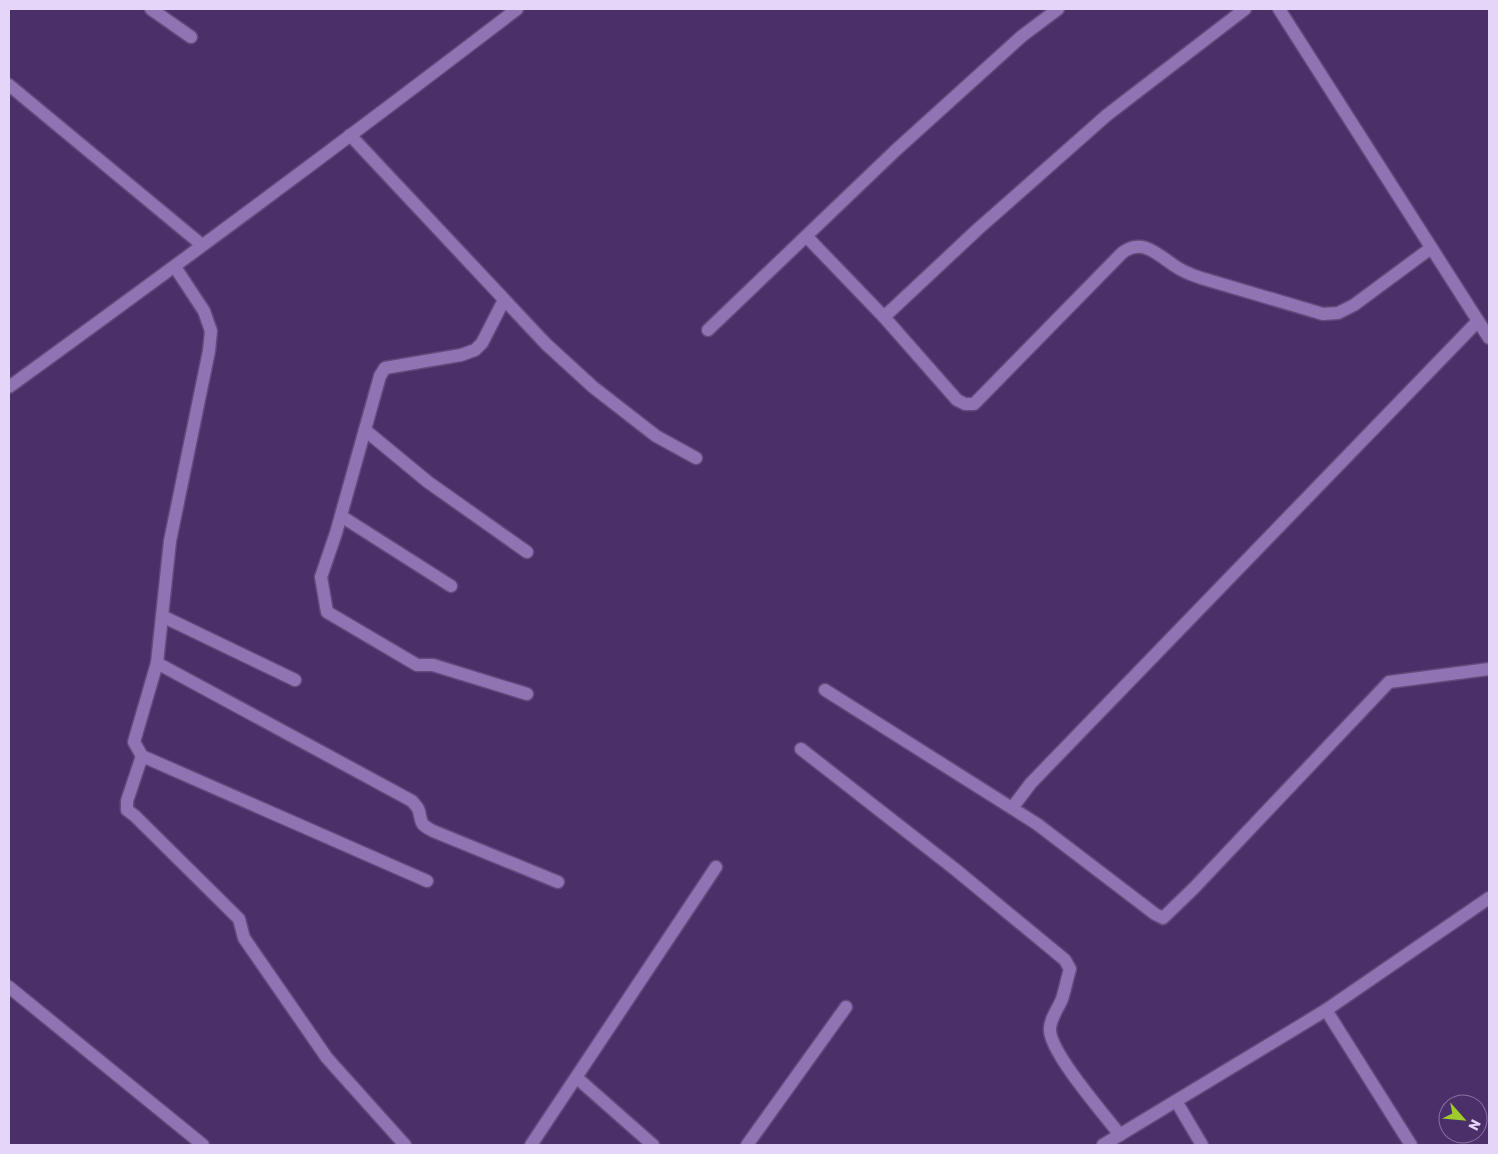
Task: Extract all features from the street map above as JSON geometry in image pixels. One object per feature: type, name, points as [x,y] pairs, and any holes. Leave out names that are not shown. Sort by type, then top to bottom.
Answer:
[{"type":"street","points":[[151,9],[190,37]]},
{"type":"street","points":[[9,387],[174,268],[202,244],[517,9]]},
{"type":"street","points":[[708,330],[896,150],[1014,43],[1058,9]]},
{"type":"street","points":[[884,317],[978,229],[1106,115],[1245,9]]},
{"type":"street","points":[[1279,9],[1489,338]]},
{"type":"street","points":[[9,85],[202,244]]},
{"type":"street","points":[[350,135],[546,344],[592,387],[656,436],[696,458]]},
{"type":"street","points":[[807,236],[884,317],[957,400],[965,404],[974,404],[1129,247],[1143,246],[1154,251],[1185,272],[1201,278],[1323,314],[1338,313],[1354,305],[1431,248]]},
{"type":"street","points":[[174,268],[204,311],[211,331],[207,360],[170,541],[157,663],[134,742],[142,756],[427,881]]},
{"type":"street","points":[[504,300],[482,343],[475,350],[460,355],[385,368],[380,376],[322,577],[327,612],[417,665],[433,665],[527,694]]},
{"type":"street","points":[[1012,808],[1031,783],[1478,321]]},
{"type":"street","points":[[364,430],[428,482],[527,552]]},
{"type":"street","points":[[341,516],[452,586]]},
{"type":"street","points":[[162,616],[295,680]]},
{"type":"street","points":[[157,663],[412,801],[419,810],[419,818],[425,826],[433,831],[558,882]]},
{"type":"street","points":[[825,690],[1037,824],[1154,914],[1163,918],[1194,888],[1389,682],[1489,669]]},
{"type":"street","points":[[801,749],[956,870],[1065,960],[1070,969],[1062,999],[1056,1010],[1050,1030],[1052,1038],[1063,1060],[1120,1135]]},
{"type":"street","points":[[142,756],[127,802],[127,810],[239,919],[244,938],[327,1058],[405,1145]]},
{"type":"street","points":[[531,1145],[716,867]]},
{"type":"street","points":[[1104,1145],[1326,1010],[1489,898]]},
{"type":"street","points":[[9,986],[203,1145]]},
{"type":"street","points":[[747,1145],[846,1007]]},
{"type":"street","points":[[1326,1010],[1410,1145]]},
{"type":"street","points":[[577,1078],[653,1145]]},
{"type":"street","points":[[1176,1101],[1202,1145]]}]
